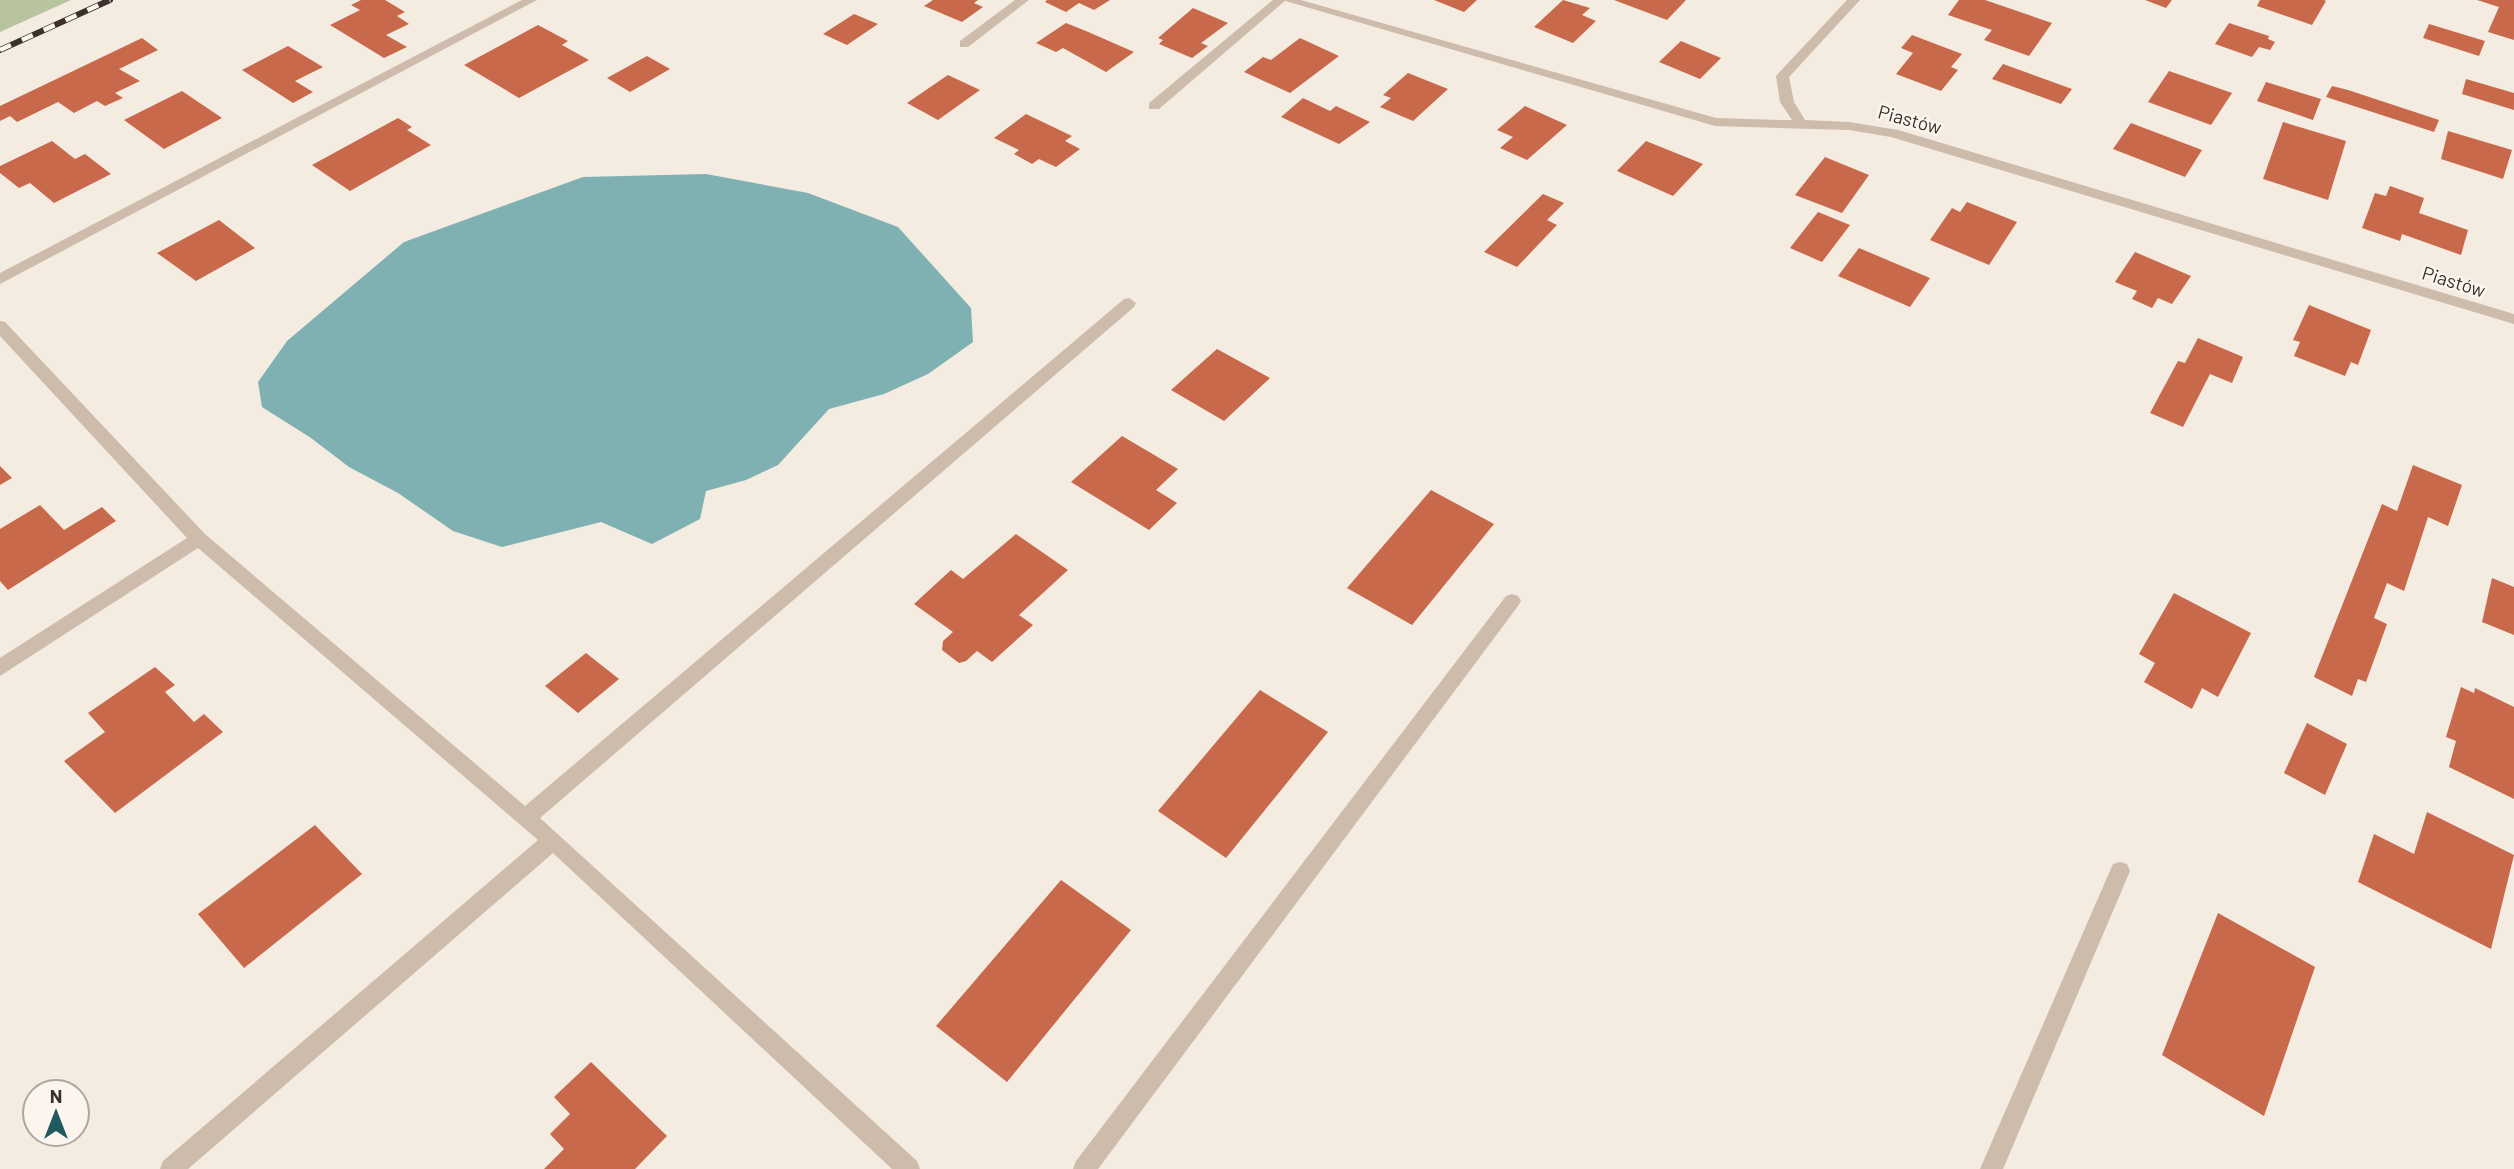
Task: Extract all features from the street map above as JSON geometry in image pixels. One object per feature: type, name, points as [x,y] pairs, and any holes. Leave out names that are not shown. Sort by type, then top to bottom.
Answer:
[{"type":"street","points":[[0,279],[531,0]]},
{"type":"street","points":[[964,44],[1023,0]]},
{"type":"street","points":[[1154,106],[1280,0]]},
{"type":"street","name":"Piastów","points":[[1288,0],[1689,116],[1750,125],[1844,125],[1893,133],[2514,319]]},
{"type":"street","points":[[1802,125],[1787,102],[1783,76],[1854,0]]},
{"type":"street","points":[[525,818],[1129,303]]},
{"type":"street","points":[[0,326],[199,539],[525,818],[554,839],[909,1169]]},
{"type":"street","points":[[0,668],[199,539]]},
{"type":"street","points":[[1084,1169],[1512,600]]},
{"type":"street","points":[[171,1169],[554,839]]},
{"type":"street","points":[[1991,1169],[2120,871]]},
{"type":"green space","points":[[0,0],[71,0],[0,32]]},
{"type":"water","points":[[706,174],[808,193],[898,227],[971,308],[973,342],[928,374],[884,394],[829,409],[778,465],[746,480],[706,491],[700,519],[652,544],[601,522],[502,547],[453,531],[398,493],[349,467],[311,438],[262,407],[258,382],[287,341],[404,242],[583,177]]},
{"type":"building","points":[[361,0],[385,0],[405,12],[397,16],[409,24],[386,35],[407,47],[384,58],[330,25],[360,10],[351,5]]},
{"type":"building","points":[[933,0],[978,0],[974,3],[983,7],[962,22],[924,6]]},
{"type":"building","points":[[1110,0],[1094,10],[1079,3],[1066,12],[1045,2]]},
{"type":"building","points":[[1434,0],[1477,0],[1464,12]]},
{"type":"building","points":[[1563,0],[1590,8],[1582,15],[1596,21],[1573,43],[1534,27]]},
{"type":"building","points":[[1614,0],[1686,0],[1667,20]]},
{"type":"building","points":[[1959,0],[1985,0],[2052,23],[2029,56],[1984,40],[1992,30],[1948,15]]},
{"type":"building","points":[[2145,0],[2172,0],[2166,8]]},
{"type":"building","points":[[2260,0],[2326,1],[2312,25],[2257,6]]},
{"type":"building","points":[[2477,0],[2514,0],[2514,40],[2488,32],[2499,7]]},
{"type":"building","points":[[1193,8],[1228,23],[1201,43],[1208,46],[1192,58],[1159,44],[1163,40],[1158,38]]},
{"type":"building","points":[[854,14],[878,24],[847,45],[823,34]]},
{"type":"building","points":[[1066,23],[1134,52],[1106,72],[1063,48],[1056,52],[1036,43]]},
{"type":"building","points":[[2229,23],[2269,36],[2268,39],[2275,42],[2270,50],[2259,47],[2252,57],[2215,44]]},
{"type":"building","points":[[2429,24],[2485,41],[2479,56],[2423,38]]},
{"type":"building","points":[[538,25],[568,41],[562,45],[589,60],[519,98],[464,65]]},
{"type":"building","points":[[1912,35],[1962,54],[1951,67],[1958,70],[1941,91],[1896,74],[1913,53],[1901,48]]},
{"type":"building","points":[[142,38],[158,50],[119,69],[140,81],[115,93],[123,98],[105,106],[97,101],[74,113],[58,102],[17,122],[10,116],[0,121],[0,106]]},
{"type":"building","points":[[1300,38],[1339,56],[1290,93],[1244,72],[1263,57],[1271,60]]},
{"type":"building","points":[[1681,41],[1721,58],[1700,79],[1659,62]]},
{"type":"building","points":[[288,46],[323,67],[295,81],[313,92],[293,103],[242,70]]},
{"type":"building","points":[[647,56],[670,69],[630,92],[607,78]]},
{"type":"building","points":[[2003,64],[2072,89],[2061,104],[1992,79]]},
{"type":"building","points":[[2169,71],[2232,93],[2211,125],[2148,102]]},
{"type":"building","points":[[1408,73],[1448,89],[1413,121],[1380,107],[1391,98],[1383,95]]},
{"type":"building","points":[[948,75],[980,90],[938,120],[907,103]]},
{"type":"building","points":[[2466,79],[2514,93],[2514,110],[2462,94]]},
{"type":"building","points":[[2266,82],[2321,99],[2313,120],[2257,101]]},
{"type":"building","points":[[2332,86],[2439,120],[2434,132],[2326,97]]},
{"type":"building","points":[[182,91],[222,118],[164,149],[124,120]]},
{"type":"building","points":[[1303,98],[1330,111],[1336,106],[1370,122],[1339,144],[1281,117]]},
{"type":"building","points":[[1525,106],[1567,125],[1527,160],[1500,148],[1513,137],[1497,130]]},
{"type":"building","points":[[1026,114],[1072,136],[1065,141],[1080,149],[1056,167],[1039,159],[1032,164],[1014,154],[1019,150],[994,138]]},
{"type":"building","points":[[398,118],[412,127],[407,130],[431,145],[350,191],[312,165]]},
{"type":"building","points":[[2283,122],[2346,141],[2328,200],[2263,179]]},
{"type":"building","points":[[2131,123],[2202,150],[2185,177],[2113,149]]},
{"type":"building","points":[[2448,131],[2512,150],[2503,179],[2441,159]]},
{"type":"building","points":[[52,141],[75,159],[85,154],[111,174],[54,203],[30,183],[19,188],[0,173],[0,166]]},
{"type":"building","points":[[1646,141],[1703,164],[1673,196],[1617,171]]},
{"type":"building","points":[[1825,157],[1869,175],[1842,213],[1795,195]]},
{"type":"building","points":[[2390,186],[2424,198],[2419,213],[2468,230],[2461,255],[2402,234],[2400,241],[2362,228],[2375,193],[2386,196]]},
{"type":"building","points":[[1543,194],[1564,203],[1547,220],[1557,225],[1517,267],[1484,252]]},
{"type":"building","points":[[1967,202],[2017,222],[1989,265],[1930,240],[1952,208],[1960,212]]},
{"type":"building","points":[[1818,212],[1850,225],[1822,262],[1790,248]]},
{"type":"building","points":[[219,220],[255,248],[196,281],[157,253]]},
{"type":"building","points":[[1859,248],[1930,278],[1910,307],[1838,276]]},
{"type":"building","points":[[2135,252],[2191,276],[2172,304],[2158,298],[2152,308],[2132,299],[2137,291],[2115,282]]},
{"type":"building","points":[[2309,305],[2371,330],[2358,365],[2351,362],[2345,376],[2294,356],[2300,342],[2293,340]]},
{"type":"building","points":[[2198,338],[2243,357],[2232,383],[2210,374],[2183,427],[2150,413],[2178,361],[2185,363]]},
{"type":"building","points":[[1217,349],[1270,378],[1224,421],[1171,390]]},
{"type":"building","points":[[1122,436],[1178,469],[1156,490],[1177,503],[1149,530],[1071,482]]},
{"type":"building","points":[[2413,465],[2462,485],[2448,526],[2428,517],[2404,591],[2387,583],[2374,618],[2387,624],[2366,682],[2358,679],[2352,696],[2314,677],[2382,504],[2397,511]]},
{"type":"building","points":[[0,466],[12,478],[0,485]]},
{"type":"building","points":[[1431,490],[1494,524],[1412,625],[1347,588]]},
{"type":"building","points":[[40,505],[64,530],[102,507],[116,521],[8,590],[0,581],[0,529]]},
{"type":"building","points":[[1016,534],[1068,570],[1019,615],[1033,625],[992,662],[977,651],[966,661],[959,663],[942,650],[943,641],[953,632],[914,604],[951,570],[963,579]]},
{"type":"building","points":[[2492,578],[2514,587],[2514,635],[2482,622]]},
{"type":"building","points":[[2174,593],[2251,633],[2218,697],[2202,688],[2192,709],[2144,682],[2155,663],[2139,654]]},
{"type":"building","points":[[586,653],[619,679],[578,713],[545,686]]},
{"type":"building","points":[[155,667],[175,685],[165,692],[194,722],[204,714],[223,732],[115,813],[64,761],[105,732],[88,713]]},
{"type":"building","points":[[2461,687],[2474,693],[2475,688],[2514,707],[2514,799],[2449,767],[2456,741],[2446,737]]},
{"type":"building","points":[[1260,690],[1328,732],[1226,858],[1158,811]]},
{"type":"building","points":[[2307,723],[2347,744],[2325,795],[2284,773]]},
{"type":"building","points":[[2427,812],[2514,855],[2491,949],[2358,882],[2374,834],[2414,854]]},
{"type":"building","points":[[315,825],[362,874],[244,968],[198,914]]},
{"type":"building","points":[[1061,880],[1131,930],[1007,1082],[936,1026]]},
{"type":"building","points":[[2218,913],[2315,967],[2264,1116],[2162,1055]]},
{"type":"building","points":[[591,1062],[667,1136],[635,1169],[544,1169],[564,1149],[550,1134],[570,1114],[554,1097]]},
{"type":"railway","points":[[0,50],[110,0]]}]
